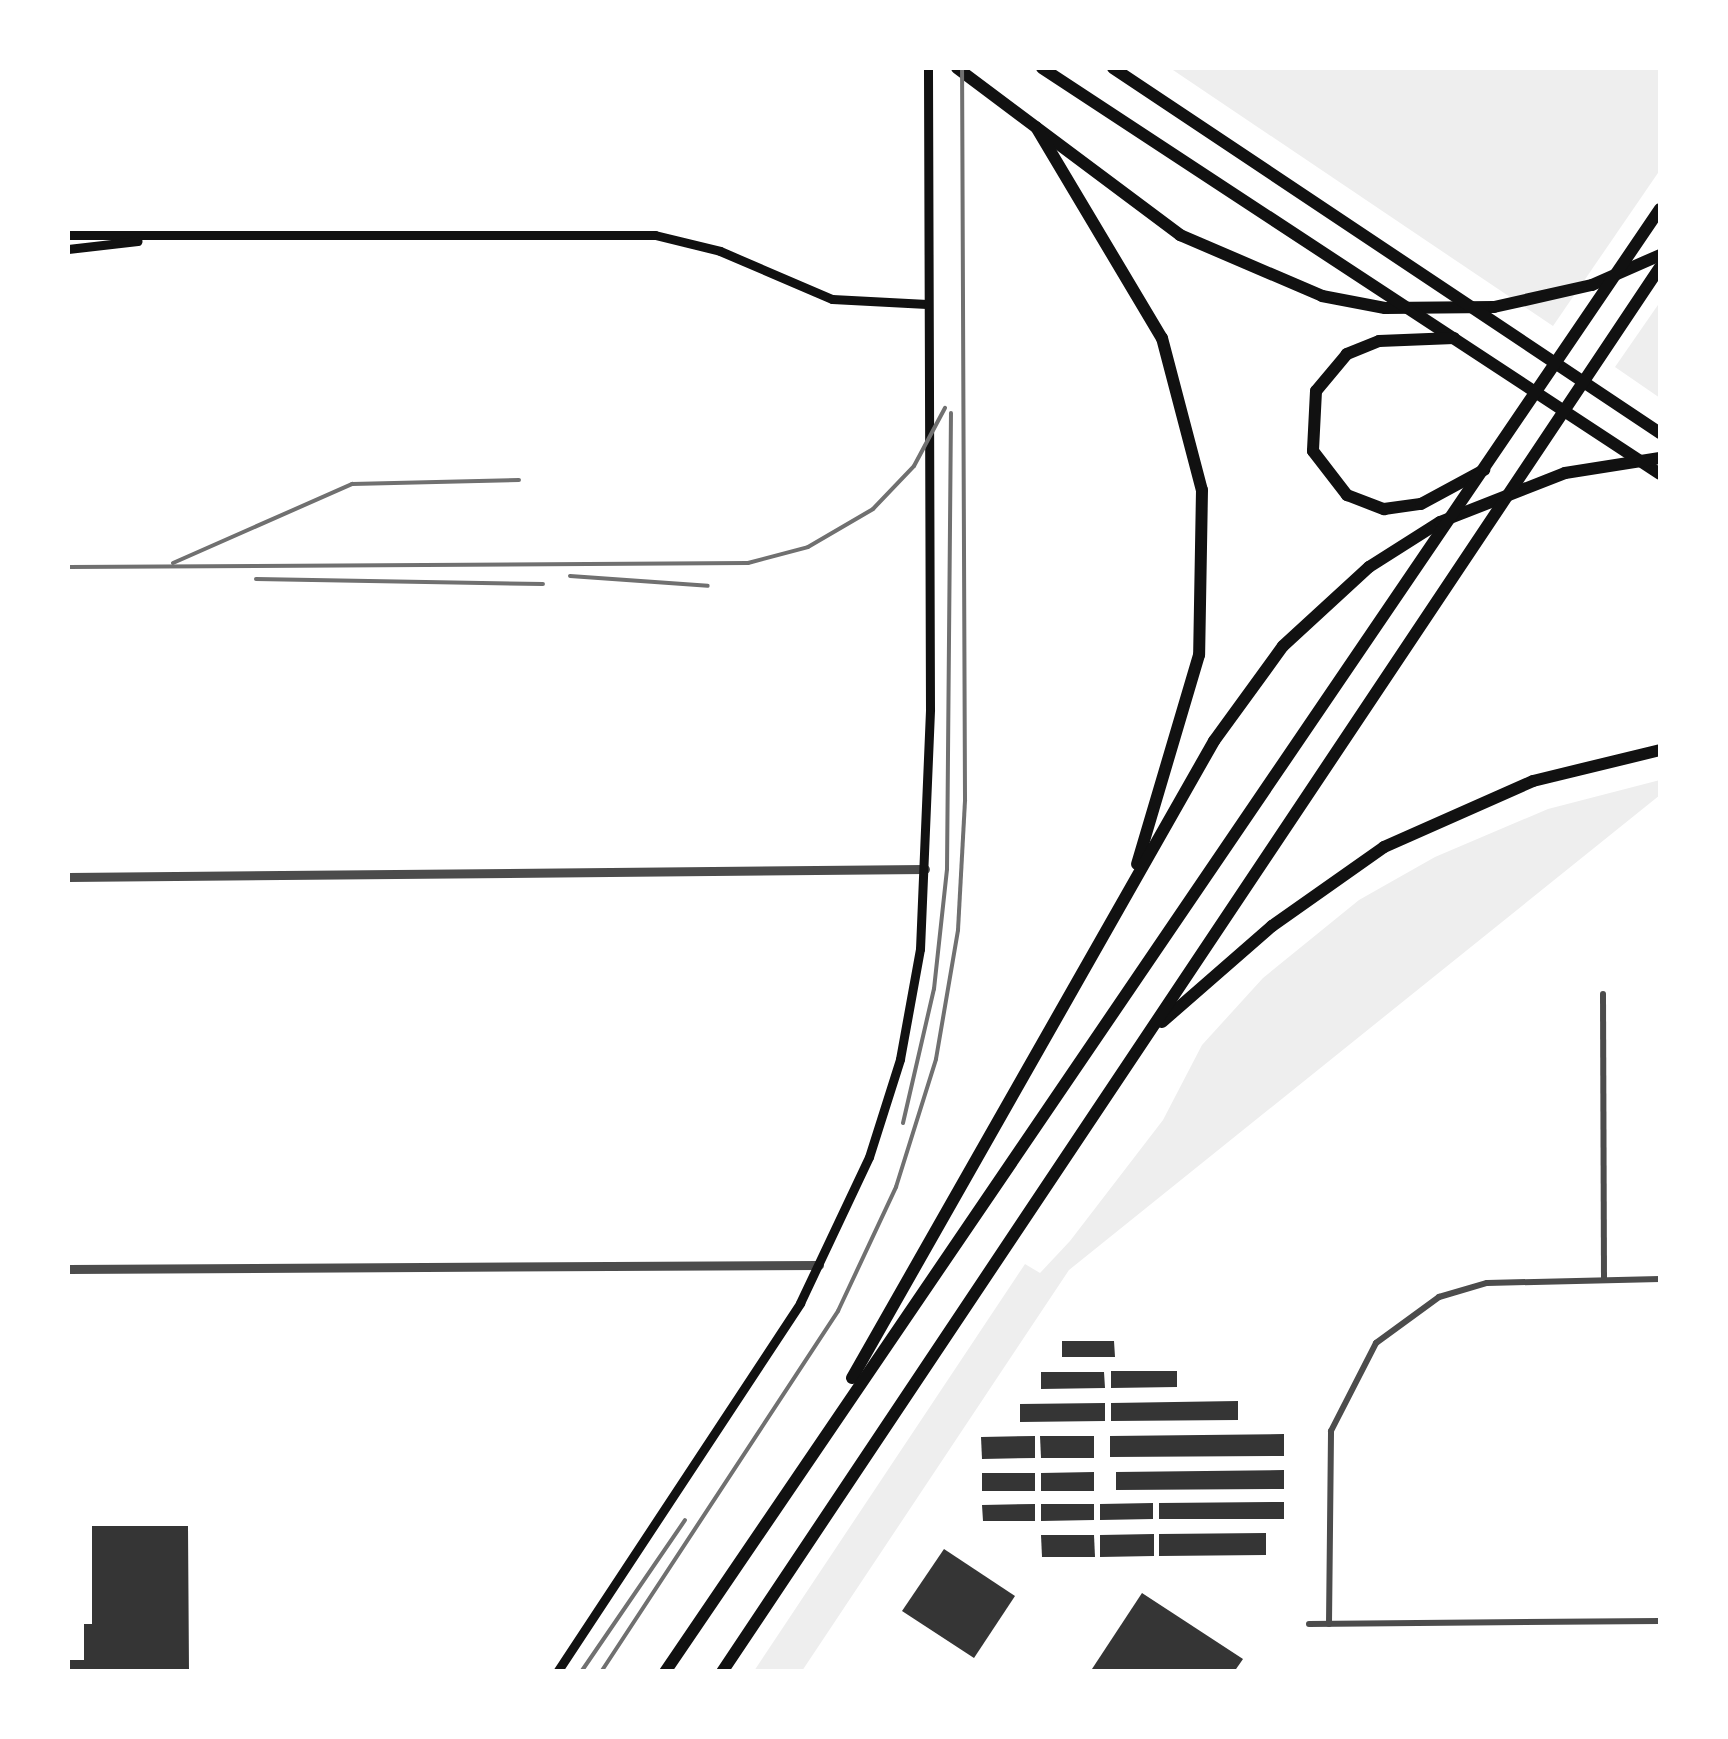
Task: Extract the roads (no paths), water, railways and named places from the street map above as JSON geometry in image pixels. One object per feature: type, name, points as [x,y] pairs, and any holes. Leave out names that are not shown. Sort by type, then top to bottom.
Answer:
[{"type":"highway","points":[[957,68],[1214,256],[1322,296],[1457,310],[1555,296],[1660,255]]},
{"type":"highway","points":[[1042,68],[1660,474]]},
{"type":"highway","points":[[1113,68],[1660,433]]},
{"type":"highway","points":[[1036,126],[1162,338],[1202,490],[1199,655],[1127,894]]},
{"type":"highway","points":[[665,1672],[807,1457],[1488,468],[1660,209]]},
{"type":"highway","points":[[722,1672],[1660,267]]},
{"type":"highway","points":[[1645,290],[1660,280]]},
{"type":"highway","points":[[1456,338],[1379,340],[1347,354],[1316,392],[1314,451],[1337,487],[1384,509],[1421,504],[1488,468]]},
{"type":"highway","points":[[807,1457],[1239,702],[1340,591],[1485,501],[1565,472],[1660,458]]},
{"type":"highway","points":[[1149,1034],[1272,926],[1384,848],[1534,781],[1660,750]]},
{"type":"main road","points":[[557,1672],[693,1473],[819,1264],[870,1157],[900,1059],[925,869],[928,68]]},
{"type":"main road","points":[[68,235],[655,235],[720,251],[832,299],[927,304]]},
{"type":"main road","points":[[68,249],[155,238]]},
{"type":"street","points":[[68,877],[925,869]]},
{"type":"street","points":[[1603,994],[1604,1280]]},
{"type":"street","points":[[68,1269],[819,1264]]},
{"type":"street","points":[[1329,1624],[1331,1432],[1354,1372],[1390,1330],[1462,1288],[1660,1279]]},
{"type":"street","points":[[1309,1624],[1660,1621]]},
{"type":"railway","points":[[601,1672],[838,1311],[896,1187],[936,1059],[958,930],[965,800],[962,68]]},
{"type":"railway","points":[[68,567],[748,563],[808,547],[873,509],[914,466],[945,408]]},
{"type":"railway","points":[[903,1123],[934,989],[947,869],[951,413]]},
{"type":"railway","points":[[173,563],[352,484],[519,480]]},
{"type":"railway","points":[[570,576],[708,586]]},
{"type":"railway","points":[[256,579],[543,584]]},
{"type":"railway","points":[[581,1672],[685,1520]]}]
